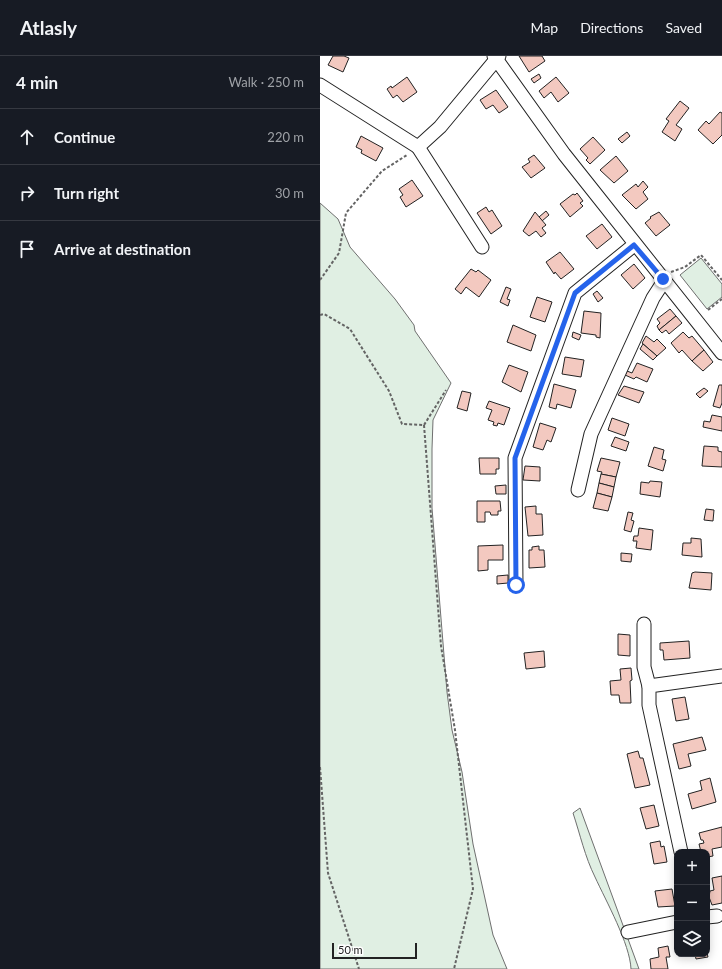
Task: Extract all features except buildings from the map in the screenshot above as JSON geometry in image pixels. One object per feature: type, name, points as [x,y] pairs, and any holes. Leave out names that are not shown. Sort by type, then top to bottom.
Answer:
[{"type":"street","points":[[418,147],[440,127],[497,57],[564,154],[634,245],[722,354]]},
{"type":"street","points":[[320,85],[418,147],[482,247]]},
{"type":"street","points":[[516,585],[515,458],[575,293],[634,245]]},
{"type":"street","points":[[578,490],[591,434],[653,298],[663,280]]},
{"type":"street","points":[[644,624],[644,666],[649,686],[649,705],[680,849]]},
{"type":"street","points":[[649,686],[722,676]]},
{"type":"street","points":[[628,932],[674,923]]},
{"type":"path","points":[[320,280],[339,253],[346,213],[382,171],[418,147]]},
{"type":"path","points":[[663,280],[675,270],[685,267],[702,255],[722,280]]},
{"type":"path","points":[[708,310],[722,299]]},
{"type":"path","points":[[320,315],[324,314],[350,329],[389,391],[402,424],[424,425]]},
{"type":"path","points":[[446,390],[424,425],[442,646],[455,730],[473,889],[454,969]]},
{"type":"path","points":[[320,767],[328,873],[359,969]]},
{"type":"green space","points":[[320,203],[338,219],[350,247],[395,299],[414,325],[415,331],[451,383],[433,420],[432,449],[432,508],[447,692],[452,730],[462,772],[473,844],[493,935],[507,969],[320,969]]},
{"type":"green space","points":[[701,258],[722,284],[722,297],[707,309],[680,275]]},
{"type":"green space","points":[[580,808],[639,969],[631,969],[630,959],[622,935],[588,862],[573,813]]},
{"type":"route","points":[[516,585],[515,458],[575,293],[634,245],[663,279]]}]
